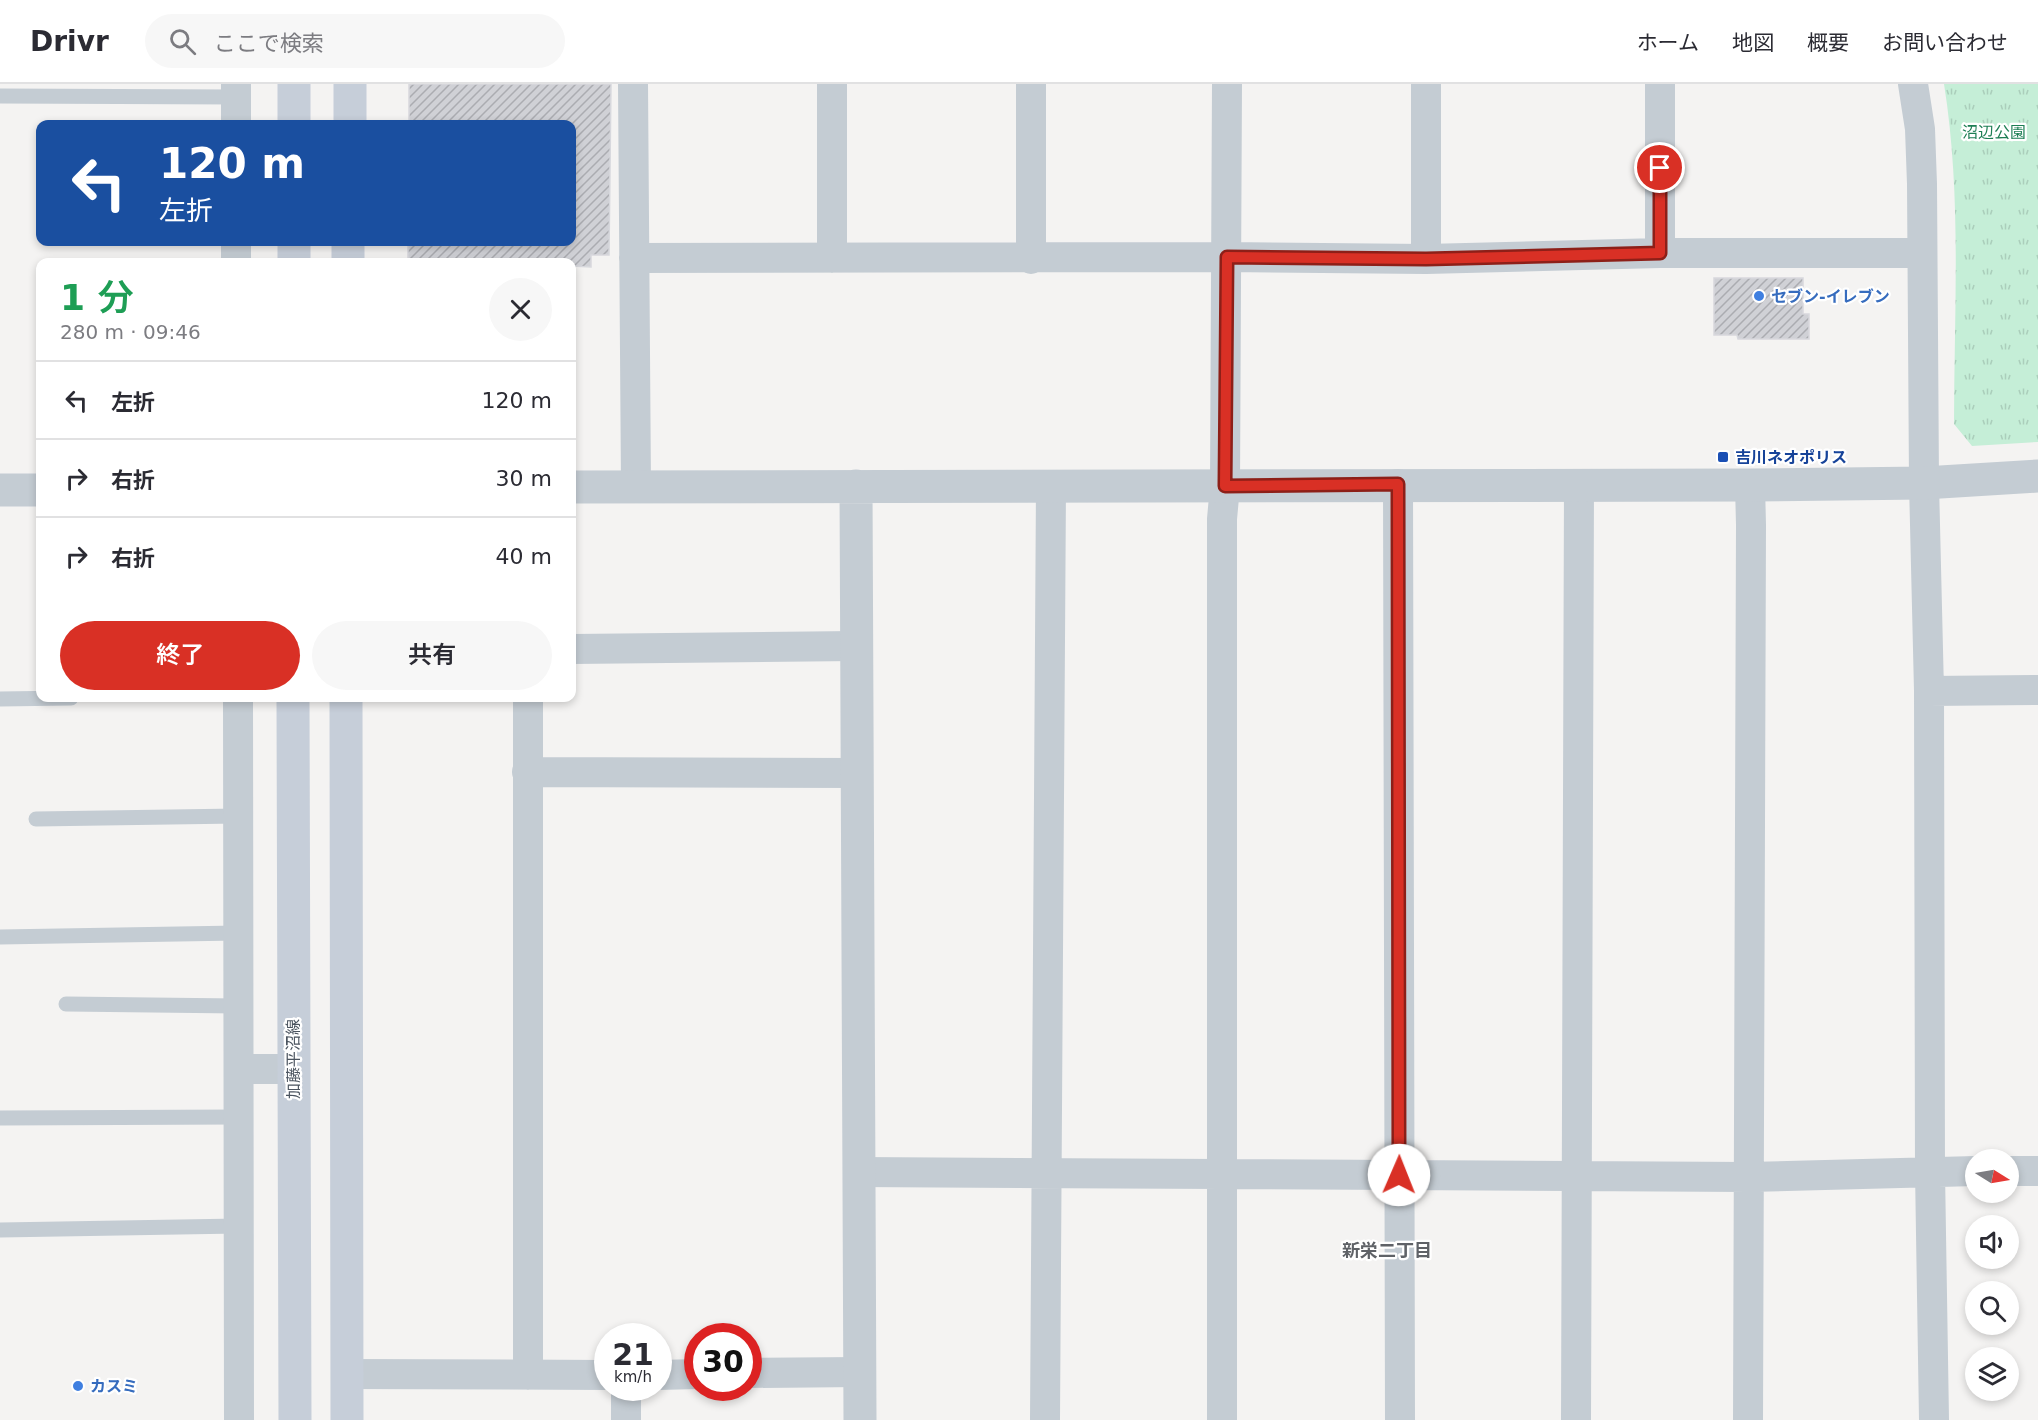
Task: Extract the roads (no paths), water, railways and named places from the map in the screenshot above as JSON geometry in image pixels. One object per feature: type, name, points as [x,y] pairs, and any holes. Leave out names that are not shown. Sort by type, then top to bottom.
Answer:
[{"type":"main road","points":[[294,84],[294,120]]},
{"type":"main road","points":[[350,84],[350,120]]},
{"type":"main road","name":"加藤平沼線","points":[[293,702],[295,1420]]},
{"type":"main road","points":[[346,702],[347,1420]]},
{"type":"street","points":[[633,84],[636,486]]},
{"type":"street","points":[[832,84],[832,258]]},
{"type":"street","points":[[1030,84],[1031,259]]},
{"type":"street","points":[[1221,1420],[1222,519],[1225,486],[1227,84]]},
{"type":"street","points":[[1426,84],[1426,259]]},
{"type":"street","points":[[1659,84],[1660,253]]},
{"type":"street","points":[[1913,84],[1920,129],[1929,691],[1930,1171],[1934,1420]]},
{"type":"street","points":[[634,258],[1426,259],[1660,253],[1922,253]]},
{"type":"street","points":[[576,487],[1750,485],[1924,483],[2038,476]]},
{"type":"street","points":[[1398,484],[1400,1420]]},
{"type":"street","points":[[1576,1420],[1580,484]]},
{"type":"street","points":[[1045,1420],[1051,485]]},
{"type":"street","points":[[1748,1420],[1750,485]]},
{"type":"street","points":[[856,486],[860,1420]]},
{"type":"street","points":[[0,490],[36,490]]},
{"type":"street","points":[[576,649],[856,646]]},
{"type":"street","points":[[1929,691],[2038,690]]},
{"type":"street","points":[[238,702],[239,1420]]},
{"type":"street","points":[[528,702],[528,1375]]},
{"type":"street","points":[[527,772],[856,773]]},
{"type":"street","points":[[239,1069],[293,1069]]},
{"type":"street","points":[[858,1172],[1748,1177],[1965,1171]]},
{"type":"street","points":[[2019,1171],[2038,1171]]},
{"type":"street","points":[[762,1373],[860,1372]]},
{"type":"street","points":[[347,1374],[594,1375]]},
{"type":"street","points":[[626,1401],[626,1420]]},
{"type":"lane","points":[[0,96],[236,102]]},
{"type":"lane","points":[[0,699],[36,698]]},
{"type":"lane","points":[[36,819],[238,816]]},
{"type":"lane","points":[[0,937],[238,933]]},
{"type":"lane","points":[[66,1004],[238,1006]]},
{"type":"lane","points":[[0,1118],[238,1117]]},
{"type":"lane","points":[[0,1230],[239,1226]]},
{"type":"place","name":"セブン-イレブン","points":[[1759,296]]},
{"type":"place","name":"吉川ネオポリス","points":[[1723,457]]},
{"type":"place","name":"カスミ","points":[[78,1386]]},
{"type":"district","name":"新栄二丁目","points":[[1387,1250]]},
{"type":"park label","name":"沼辺公園","points":[[1994,132]]}]
